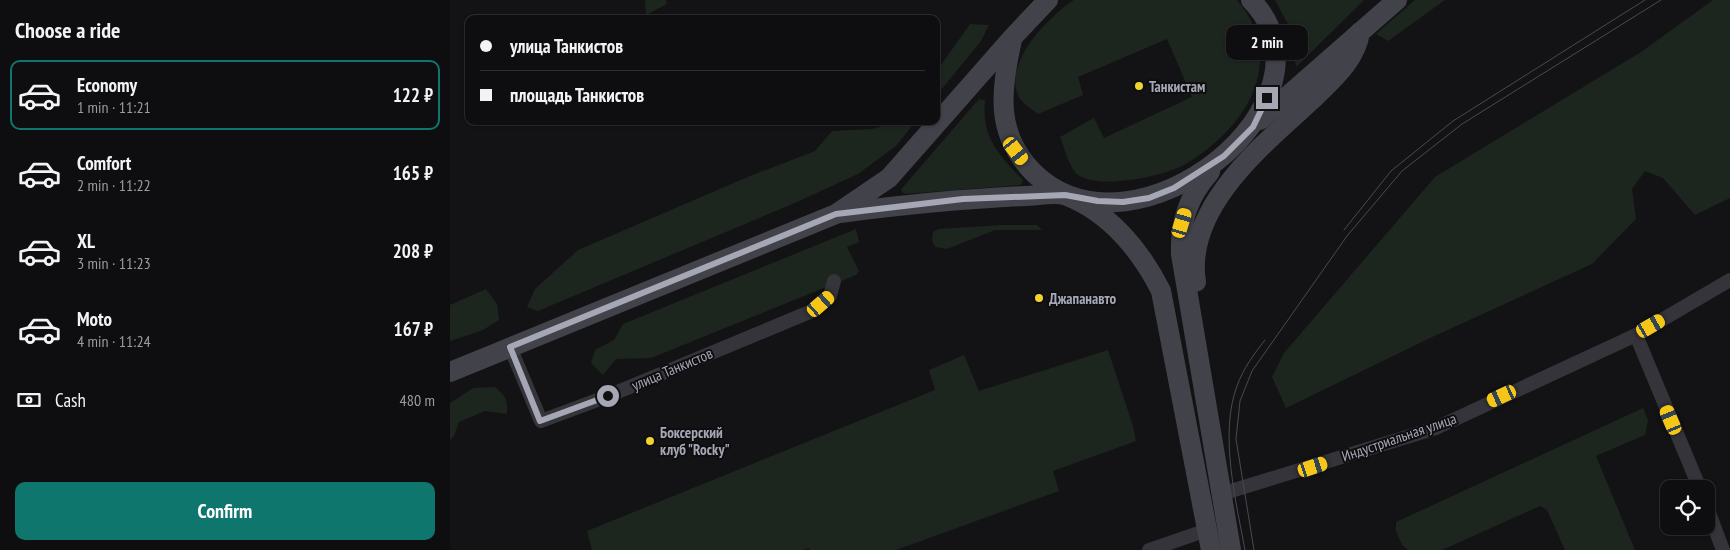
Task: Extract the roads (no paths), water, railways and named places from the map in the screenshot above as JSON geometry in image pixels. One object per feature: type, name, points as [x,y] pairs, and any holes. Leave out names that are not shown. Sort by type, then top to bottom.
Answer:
[{"type":"main road","points":[[1028,0],[1013,36],[1003,89],[1003,110],[1007,132],[1016,151],[1029,168],[1043,181],[1099,214],[1129,242],[1143,258],[1161,291],[1211,550]]},
{"type":"main road","points":[[940,120],[1013,36],[1048,0]]},
{"type":"main road","points":[[1251,0],[1269,24],[1276,50],[1274,75],[1253,127]]},
{"type":"main road","points":[[1231,550],[1201,363],[1181,254],[1182,223],[1193,193],[1224,156],[1253,127],[1397,0]]},
{"type":"main road","points":[[1201,363],[1206,358],[1207,349],[1196,276],[1196,249],[1202,226],[1222,191],[1272,136],[1327,85],[1349,60],[1358,48],[1360,32]]},
{"type":"main road","points":[[450,372],[836,214],[889,178],[935,125]]},
{"type":"main road","points":[[836,214],[963,199],[1065,195],[1098,201],[1123,202],[1149,198],[1174,188],[1224,156]]},
{"type":"street","name":"Индустриальная улица","points":[[1221,494],[1436,428],[1636,335],[1730,280]]},
{"type":"street","name":"улица Танкистов","points":[[510,347],[540,421],[608,396],[812,311],[830,296],[834,281]]},
{"type":"street","points":[[1636,335],[1696,480]]},
{"type":"street","points":[[1715,529],[1723,550]]},
{"type":"street","points":[[1149,550],[1208,530]]},
{"type":"tram line","points":[[1344,230],[1391,171],[1453,121],[1645,0]]},
{"type":"tram line","points":[[1254,550],[1236,439],[1240,401],[1252,371],[1347,236],[1402,171],[1462,124],[1661,0]]},
{"type":"tram line","points":[[1245,550],[1231,468],[1229,425],[1239,380],[1265,340]]},
{"type":"place","name":"Танкистам","points":[[1139,86]]},
{"type":"place","name":"Джапанавто","points":[[1039,298]]},
{"type":"place","name":"Боксерский клуб \"Rocky\"","points":[[650,441]]}]
